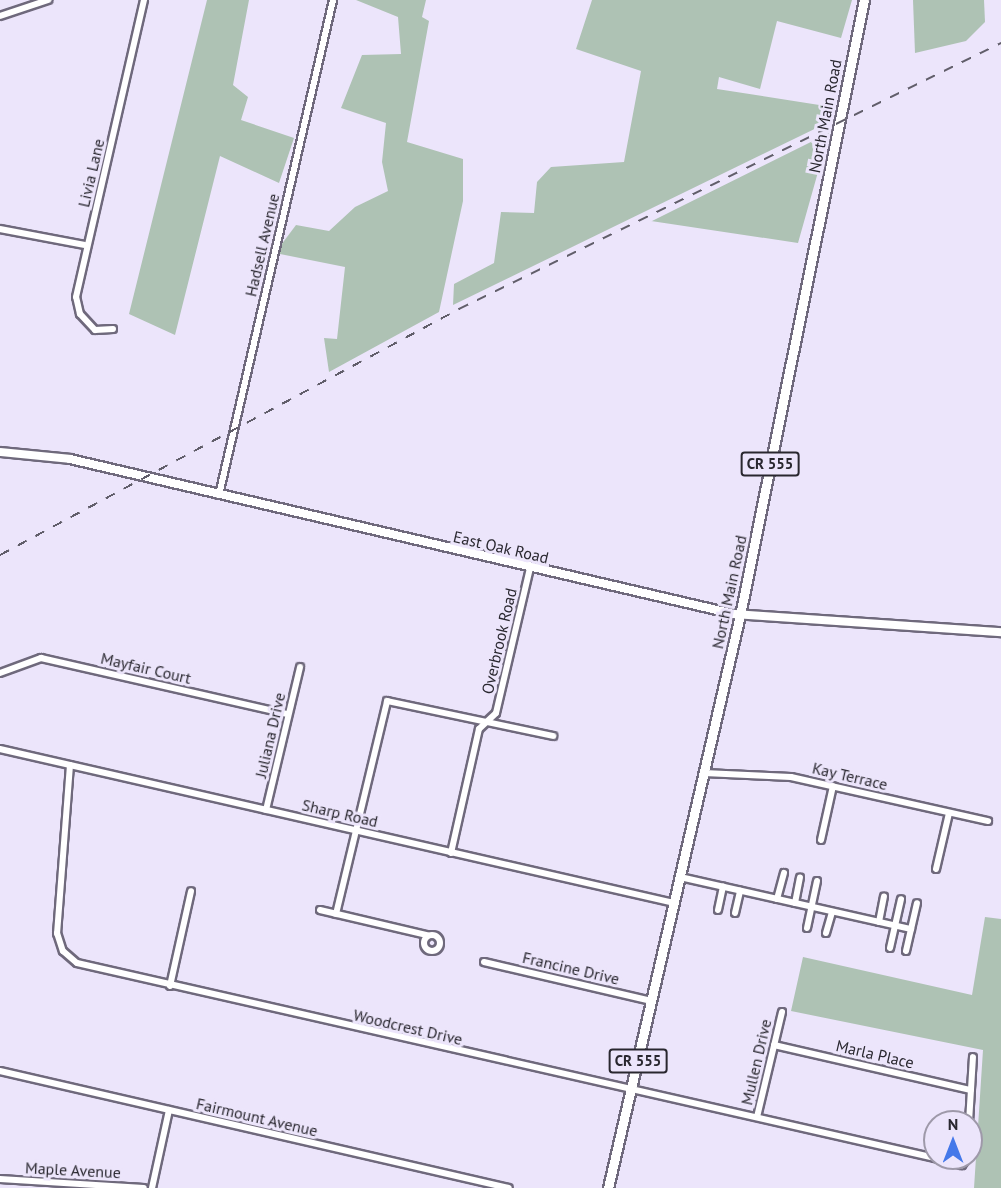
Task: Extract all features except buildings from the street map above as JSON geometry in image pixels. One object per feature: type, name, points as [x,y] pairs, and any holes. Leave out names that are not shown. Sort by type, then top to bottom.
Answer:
[{"type":"main road","name":"North Main Road","points":[[608,1188],[740,615],[864,0]]},
{"type":"street","points":[[0,16],[48,0]]},
{"type":"street","name":"Livia Lane","points":[[113,329],[95,330],[80,314],[76,297],[85,245],[144,0]]},
{"type":"street","name":"Hadsell Avenue","points":[[219,495],[333,0]]},
{"type":"street","points":[[0,230],[85,245]]},
{"type":"street","name":"East Oak Road","points":[[0,452],[70,459],[530,568],[740,615],[1001,632]]},
{"type":"street","name":"Overbrook Road","points":[[451,853],[479,729],[496,713],[530,568]]},
{"type":"street","name":"Mayfair Court","points":[[0,673],[24,660],[41,658],[288,714]]},
{"type":"street","name":"Juliana Drive","points":[[266,810],[300,667]]},
{"type":"street","points":[[336,914],[384,704],[391,699],[553,736]]},
{"type":"street","name":"Sharp Road","points":[[0,749],[674,903]]},
{"type":"street","name":"Woodcrest Drive","points":[[70,765],[60,945],[85,966],[923,1155]]},
{"type":"street","name":"Kay Terrace","points":[[704,773],[791,777],[988,821]]},
{"type":"street","points":[[821,840],[833,786]]},
{"type":"street","points":[[936,869],[949,813]]},
{"type":"street","points":[[777,899],[784,873]]},
{"type":"street","points":[[680,877],[911,929]]},
{"type":"street","points":[[795,903],[800,878]]},
{"type":"street","points":[[807,928],[817,881]]},
{"type":"street","points":[[718,910],[723,887]]},
{"type":"street","points":[[170,986],[191,891]]},
{"type":"street","points":[[735,913],[740,891]]},
{"type":"street","points":[[879,922],[884,896]]},
{"type":"street","points":[[890,948],[901,899]]},
{"type":"street","points":[[906,951],[917,903]]},
{"type":"street","points":[[320,910],[427,935]]},
{"type":"street","points":[[826,933],[832,912]]},
{"type":"street","name":"Francine Drive","points":[[484,962],[652,1001]]},
{"type":"street","name":"Mullen Drive","points":[[757,1117],[782,1012]]},
{"type":"street","name":"Marla Place","points":[[774,1045],[971,1090]]},
{"type":"street","points":[[970,1110],[974,1057]]},
{"type":"street","name":"Fairmount Avenue","points":[[0,1071],[509,1188]]},
{"type":"street","points":[[152,1188],[169,1110]]},
{"type":"street","name":"Maple Avenue","points":[[0,1179],[38,1185],[144,1188]]},
{"type":"green space","points":[[207,0],[249,0],[233,85],[248,97],[241,120],[294,138],[279,183],[220,156],[175,335],[129,314]]},
{"type":"green space","points":[[356,0],[426,0],[422,17],[429,21],[407,142],[463,159],[463,201],[439,312],[329,372],[324,338],[337,339],[345,267],[275,253],[296,225],[329,231],[355,207],[388,191],[382,162],[386,123],[341,108],[362,55],[401,54],[398,17]]},
{"type":"green space","points":[[592,0],[852,0],[841,38],[777,21],[760,89],[719,77],[717,89],[832,107],[831,121],[453,305],[454,284],[494,263],[501,212],[534,213],[537,182],[551,167],[624,162],[641,71],[576,49]]},
{"type":"green space","points":[[913,0],[984,0],[985,22],[966,41],[915,53]]},
{"type":"green space","points":[[829,133],[798,243],[651,221],[652,221]]},
{"type":"green space","points":[[985,917],[1001,919],[1001,1188],[974,1188],[975,1170],[983,1170],[983,1110],[979,1110],[983,1050],[791,1011],[803,957],[972,995]]},
{"type":"railway","points":[[0,555],[459,309],[1001,43]]}]
